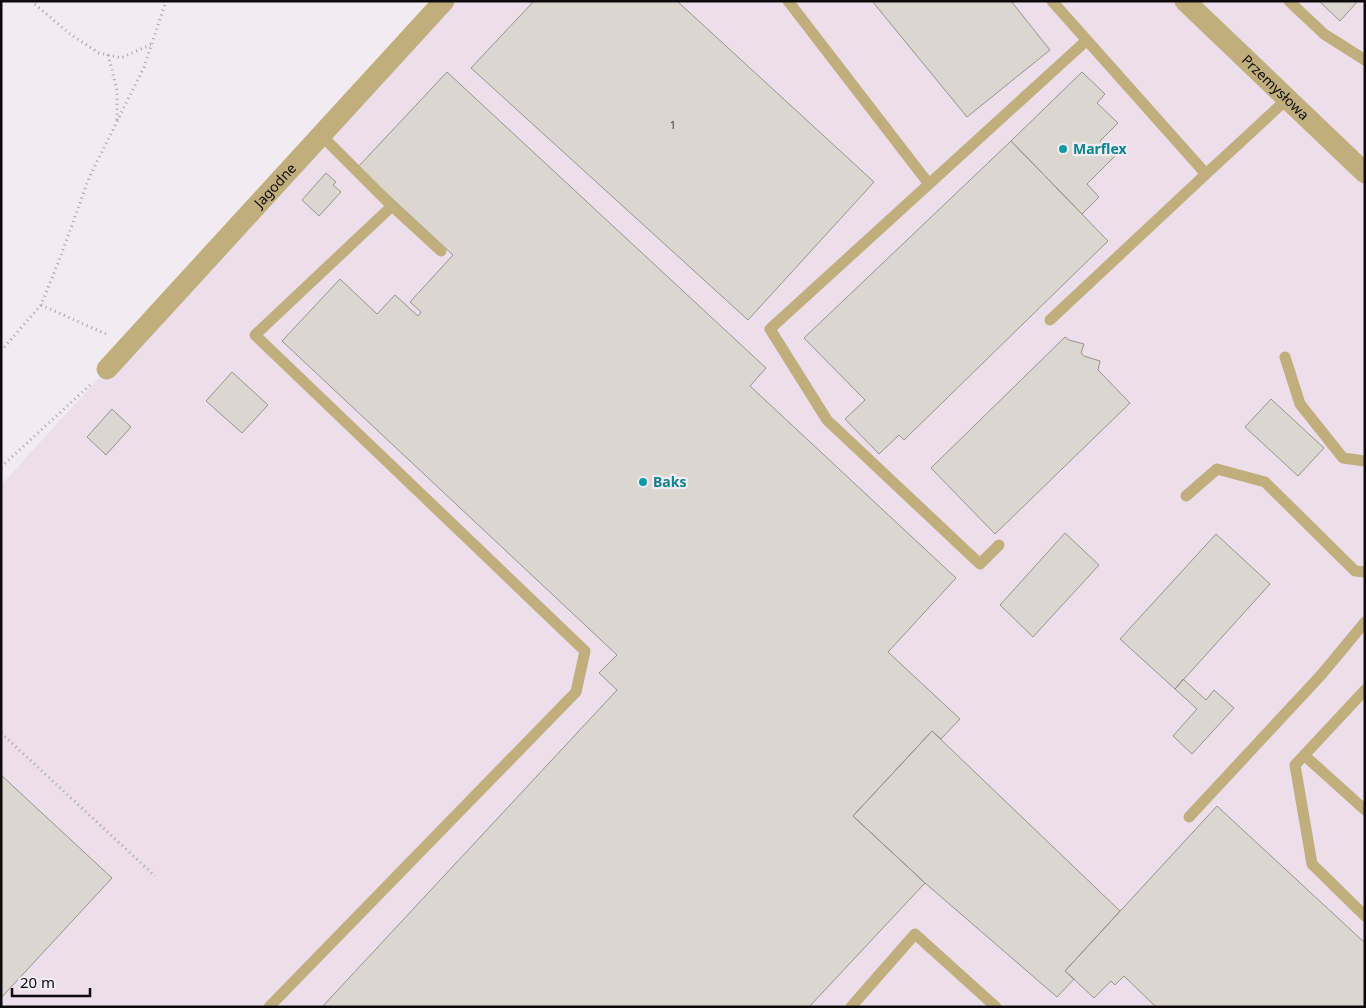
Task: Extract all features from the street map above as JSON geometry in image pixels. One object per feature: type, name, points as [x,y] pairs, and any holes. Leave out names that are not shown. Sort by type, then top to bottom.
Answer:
[{"type":"street","name":"Jagodne","points":[[107,369],[444,1]]},
{"type":"street","name":"Przemysłowa","points":[[1184,1],[1365,174]]},
{"type":"lane","points":[[788,1],[929,184]]},
{"type":"lane","points":[[1052,1],[1206,174]]},
{"type":"lane","points":[[1289,1],[1324,34],[1365,60]]},
{"type":"lane","points":[[999,545],[980,564],[827,420],[770,329],[1087,40]]},
{"type":"lane","points":[[1050,320],[1287,99]]},
{"type":"lane","points":[[321,135],[392,206],[441,251]]},
{"type":"lane","points":[[269,1007],[576,692],[585,652],[255,335],[392,206]]},
{"type":"lane","points":[[1285,357],[1300,404],[1343,458],[1365,460]]},
{"type":"lane","points":[[1186,496],[1216,470],[1265,482],[1355,571],[1365,572]]},
{"type":"lane","points":[[1189,817],[1322,674],[1365,622]]},
{"type":"lane","points":[[1365,690],[1295,765],[1312,864],[1365,916]]},
{"type":"lane","points":[[1304,755],[1365,810]]},
{"type":"lane","points":[[850,1007],[915,934],[996,1007]]},
{"type":"path","points":[[31,1],[99,53],[121,58],[152,44]]},
{"type":"path","points":[[1,351],[41,305],[89,178],[144,67],[166,1]]},
{"type":"path","points":[[108,55],[117,90],[117,122]]},
{"type":"path","points":[[41,305],[130,344]]},
{"type":"path","points":[[1,467],[107,369]]},
{"type":"path","points":[[1,733],[155,876]]},
{"type":"shaded area","points":[[444,1],[1365,1],[1365,1007],[1,1007],[1,485]]},
{"type":"building","points":[[534,1],[677,1],[874,182],[748,320],[471,68]]},
{"type":"building","points":[[872,1],[1011,1],[1050,50],[967,117]]},
{"type":"building","points":[[1319,1],[1358,1],[1340,21]]},
{"type":"building","name":"Baks","points":[[447,72],[766,368],[750,386],[956,578],[888,652],[960,719],[941,739],[932,731],[853,816],[925,883],[809,1007],[322,1007],[617,690],[599,673],[617,655],[282,341],[340,279],[377,314],[395,295],[418,316],[421,312],[410,302],[453,255],[358,167]]},
{"type":"building","name":"Marflex","points":[[1082,72],[1105,94],[1097,103],[1118,123],[1100,141],[1115,156],[1087,184],[1099,197],[1082,214],[1011,141]]},
{"type":"building","points":[[1011,141],[1108,241],[904,440],[899,435],[879,454],[845,419],[865,400],[804,338]]},
{"type":"building","points":[[326,173],[336,182],[333,185],[341,192],[319,216],[302,200]]},
{"type":"building","points":[[1065,337],[1084,344],[1081,353],[1084,356],[1100,361],[1098,370],[1130,403],[995,534],[931,468]]},
{"type":"building","points":[[232,372],[268,405],[242,433],[206,401]]},
{"type":"building","points":[[1271,399],[1324,448],[1298,476],[1245,427]]},
{"type":"building","points":[[112,409],[131,427],[106,455],[87,437]]},
{"type":"building","points":[[1065,533],[1099,565],[1033,637],[1000,605]]},
{"type":"building","points":[[1216,534],[1270,584],[1175,689],[1120,639]]},
{"type":"building","points":[[1183,679],[1206,700],[1214,690],[1234,708],[1192,754],[1173,736],[1197,709],[1175,689]]},
{"type":"building","points":[[932,731],[1120,911],[1065,971],[1074,979],[1057,997],[925,883],[853,816]]},
{"type":"building","points":[[1,775],[112,878],[1,998]]},
{"type":"building","points":[[1217,806],[1365,943],[1365,1007],[1156,1007],[1124,976],[1115,985],[1111,981],[1094,998],[1065,971]]},
{"type":"place","name":"Marflex","points":[[1063,149]]},
{"type":"place","name":"Baks","points":[[643,482]]}]
